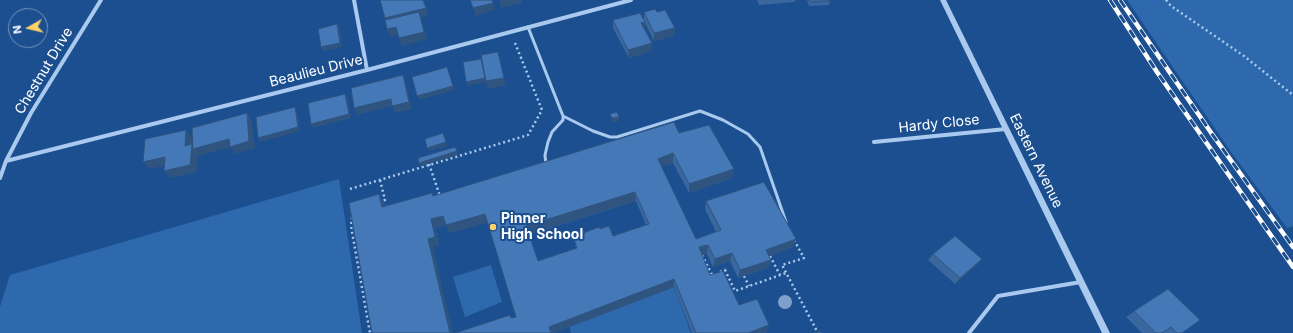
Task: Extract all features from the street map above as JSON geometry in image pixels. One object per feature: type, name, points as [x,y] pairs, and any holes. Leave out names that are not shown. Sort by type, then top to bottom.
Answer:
[{"type":"street","name":"Chestnut Drive","points":[[0,178],[6,161],[31,113],[101,0]]},
{"type":"street","points":[[354,0],[367,70]]},
{"type":"street","name":"Beaulieu Drive","points":[[6,161],[367,70],[631,0]]},
{"type":"street","name":"Eastern Avenue","points":[[943,0],[1106,333]]},
{"type":"street","name":"Hardy Close","points":[[874,142],[1006,129]]},
{"type":"street","points":[[969,333],[998,296],[1081,282]]},
{"type":"lane","points":[[528,27],[563,116],[563,120],[552,132],[548,142],[545,155],[547,166]]},
{"type":"lane","points":[[563,116],[593,131],[610,137],[617,137],[700,111],[723,120],[748,134],[760,147],[789,231]]},
{"type":"path","points":[[1166,0],[1171,6],[1244,56],[1293,95]]},
{"type":"path","points":[[350,189],[528,135],[542,110],[511,32]]},
{"type":"path","points":[[430,164],[442,203]]},
{"type":"path","points":[[378,202],[385,200],[380,180]]},
{"type":"path","points":[[352,213],[352,226],[370,333]]},
{"type":"path","points":[[789,231],[804,258],[782,266],[818,333]]},
{"type":"path","points":[[702,255],[715,281]]},
{"type":"path","points":[[770,256],[780,275]]},
{"type":"path","points":[[712,275],[725,270],[735,291],[786,272]]},
{"type":"path","points":[[744,276],[749,286]]},
{"type":"shaded area","points":[[1127,0],[1293,0],[1293,226],[1287,228],[1231,152]]},
{"type":"shaded area","points":[[339,179],[362,333],[0,333],[0,307],[10,275]]},
{"type":"shaded area","points":[[491,265],[502,302],[465,317],[453,277]]},
{"type":"shaded area","points":[[674,287],[691,333],[571,333],[569,326]]},
{"type":"building","points":[[380,0],[423,0],[426,8],[385,18]]},
{"type":"building","points":[[470,0],[492,0],[493,3],[473,8]]},
{"type":"building","points":[[809,0],[830,0],[830,1],[810,2]]},
{"type":"building","points":[[655,9],[657,12],[665,10],[675,28],[654,33],[644,12]]},
{"type":"building","points":[[419,12],[424,32],[399,38],[396,27],[387,29],[385,20]]},
{"type":"building","points":[[640,13],[645,22],[641,23],[652,43],[628,50],[613,20]]},
{"type":"building","points":[[337,24],[340,43],[321,47],[318,29]]},
{"type":"building","points":[[498,52],[504,78],[486,81],[481,55]]},
{"type":"building","points":[[481,59],[485,78],[466,82],[463,62]]},
{"type":"building","points":[[447,67],[453,86],[417,96],[412,77]]},
{"type":"building","points":[[403,75],[409,102],[392,106],[391,99],[354,108],[351,88]]},
{"type":"building","points":[[345,94],[349,114],[311,124],[308,103]]},
{"type":"building","points":[[295,107],[298,127],[258,138],[256,117]]},
{"type":"building","points":[[617,112],[619,117],[612,118],[610,114]]},
{"type":"building","points":[[247,113],[249,141],[230,147],[229,139],[193,149],[192,128]]},
{"type":"building","name":"Pinner High School","points":[[674,122],[679,133],[709,125],[734,169],[689,184],[673,153],[658,159],[696,239],[721,230],[706,201],[764,182],[796,239],[766,250],[771,260],[740,270],[732,253],[715,259],[708,245],[699,247],[710,275],[723,271],[739,305],[757,299],[769,325],[748,333],[696,333],[674,279],[549,327],[551,333],[455,333],[510,315],[511,318],[516,317],[485,214],[446,225],[443,216],[431,219],[435,237],[428,239],[450,333],[372,333],[349,203],[379,194],[382,207],[432,193],[433,196]],"holes":[[[635,192],[649,224],[613,236],[609,226],[600,229],[599,227],[573,237],[577,248],[538,261],[526,226]]]},
{"type":"building","points":[[186,130],[185,146],[192,144],[190,165],[164,171],[165,157],[143,162],[145,139]]},
{"type":"building","points":[[443,133],[446,142],[427,148],[425,139]]},
{"type":"building","points":[[455,147],[457,151],[419,163],[418,158]]},
{"type":"building","points":[[955,236],[982,259],[960,278],[933,254]]},
{"type":"building","points":[[1168,289],[1200,320],[1182,333],[1177,333],[1171,327],[1162,333],[1156,333],[1134,311]]},
{"type":"railway","points":[[1110,0],[1157,72],[1293,267]]},
{"type":"railway","points":[[1120,0],[1212,134],[1293,247]]},
{"type":"place","name":"Pinner High School","points":[[493,227]]}]
